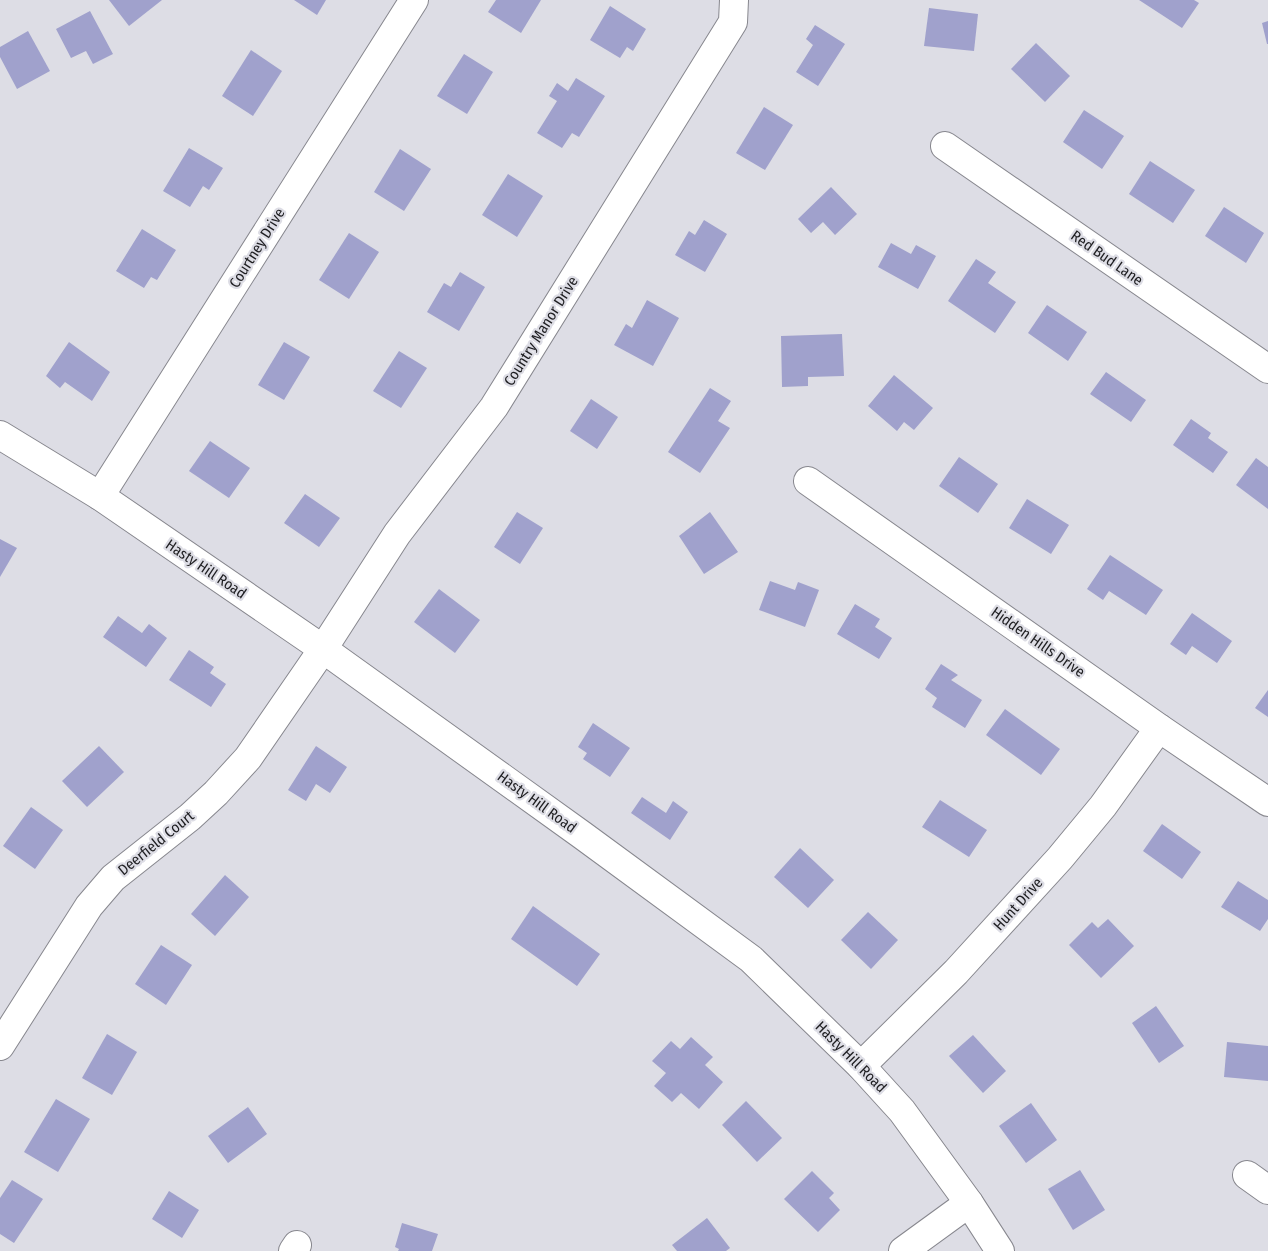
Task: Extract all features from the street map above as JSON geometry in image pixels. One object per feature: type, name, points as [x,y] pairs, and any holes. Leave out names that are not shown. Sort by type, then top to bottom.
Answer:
[{"type":"street","name":"Courtney Drive","points":[[100,496],[414,0]]},
{"type":"street","name":"Country Manor Drive","points":[[323,649],[397,534],[494,407],[733,22],[734,0]]},
{"type":"street","name":"Red Bud Lane","points":[[945,146],[1268,369]]},
{"type":"street","name":"Hasty Hill Road","points":[[0,435],[100,496],[323,649],[751,959],[862,1066],[902,1111],[969,1203],[1000,1251]]},
{"type":"street","name":"Hidden Hills Drive","points":[[808,481],[1268,802]]},
{"type":"street","name":"Deerfield Court","points":[[0,1046],[89,906],[113,878],[216,794],[248,758],[323,649]]},
{"type":"street","name":"Hunt Drive","points":[[862,1066],[956,972],[1060,858],[1102,806],[1160,728]]},
{"type":"street","points":[[903,1251],[969,1203]]},
{"type":"building","points":[[109,0],[162,0],[129,26]]},
{"type":"building","points":[[294,0],[326,0],[317,15]]},
{"type":"building","points":[[496,0],[541,0],[521,33],[488,12]]},
{"type":"building","points":[[1139,0],[1194,0],[1199,3],[1182,28]]},
{"type":"building","points":[[610,6],[646,29],[633,51],[627,47],[620,58],[590,40]]},
{"type":"building","points":[[929,8],[978,14],[974,51],[924,46]]},
{"type":"building","points":[[90,11],[113,54],[93,64],[86,51],[71,58],[56,29]]},
{"type":"building","points":[[1268,21],[1268,44],[1267,44],[1262,23]]},
{"type":"building","points":[[815,25],[845,44],[818,86],[796,72],[813,45],[806,39]]},
{"type":"building","points":[[28,31],[50,71],[17,89],[0,57],[0,47]]},
{"type":"building","points":[[1036,43],[1070,76],[1045,102],[1011,69]]},
{"type":"building","points":[[251,50],[282,71],[253,116],[222,96]]},
{"type":"building","points":[[464,54],[493,72],[467,114],[437,96]]},
{"type":"building","points":[[576,78],[605,96],[579,137],[572,133],[562,148],[537,133],[557,101],[549,96],[557,83],[568,91]]},
{"type":"building","points":[[764,107],[793,125],[765,170],[736,153]]},
{"type":"building","points":[[1084,110],[1124,136],[1102,169],[1063,142]]},
{"type":"building","points":[[189,148],[223,168],[209,190],[203,186],[190,207],[163,191]]},
{"type":"building","points":[[400,149],[431,169],[404,211],[374,192]]},
{"type":"building","points":[[1150,161],[1195,190],[1173,223],[1129,194]]},
{"type":"building","points":[[508,174],[543,196],[517,237],[482,215]]},
{"type":"building","points":[[831,187],[857,214],[835,235],[823,222],[811,233],[798,219]]},
{"type":"building","points":[[1224,207],[1264,233],[1246,263],[1205,236]]},
{"type":"building","points":[[704,220],[727,234],[705,272],[675,255],[689,231],[695,235]]},
{"type":"building","points":[[142,229],[176,250],[157,280],[151,277],[144,288],[116,271]]},
{"type":"building","points":[[349,233],[379,252],[349,299],[319,280]]},
{"type":"building","points":[[891,243],[911,254],[916,245],[936,256],[918,289],[878,267]]},
{"type":"building","points":[[976,259],[996,272],[988,283],[1016,302],[995,333],[948,301]]},
{"type":"building","points":[[460,272],[485,287],[459,331],[427,312],[444,283],[451,287]]},
{"type":"building","points":[[647,300],[679,318],[653,366],[614,345],[626,324],[632,328]]},
{"type":"building","points":[[1047,305],[1087,332],[1068,361],[1028,333]]},
{"type":"building","points":[[842,334],[844,376],[808,377],[808,386],[782,387],[781,336]]},
{"type":"building","points":[[69,342],[110,372],[92,401],[65,382],[60,388],[46,376]]},
{"type":"building","points":[[284,342],[310,357],[284,400],[258,385]]},
{"type":"building","points":[[399,351],[427,368],[401,408],[373,391]]},
{"type":"building","points":[[1106,372],[1146,400],[1131,422],[1090,394]]},
{"type":"building","points":[[894,375],[933,408],[914,430],[904,422],[897,431],[868,406]]},
{"type":"building","points":[[710,388],[731,401],[718,421],[730,428],[700,473],[668,452]]},
{"type":"building","points":[[591,399],[618,417],[597,449],[570,431]]},
{"type":"building","points":[[1191,419],[1211,433],[1208,438],[1228,452],[1213,473],[1173,445]]},
{"type":"building","points":[[210,441],[250,468],[229,498],[189,471]]},
{"type":"building","points":[[959,457],[998,484],[978,513],[939,486]]},
{"type":"building","points":[[1256,458],[1268,467],[1268,509],[1236,485]]},
{"type":"building","points":[[305,494],[340,518],[319,547],[284,523]]},
{"type":"building","points":[[1027,499],[1069,525],[1051,554],[1009,528]]},
{"type":"building","points":[[517,512],[543,528],[520,564],[494,547]]},
{"type":"building","points":[[710,512],[738,552],[704,574],[679,536]]},
{"type":"building","points":[[0,539],[17,548],[0,577]]},
{"type":"building","points":[[1110,555],[1163,590],[1146,615],[1109,591],[1103,600],[1087,589]]},
{"type":"building","points":[[770,581],[795,590],[798,582],[819,590],[805,627],[759,610]]},
{"type":"building","points":[[439,589],[480,620],[455,653],[414,622]]},
{"type":"building","points":[[855,604],[880,619],[875,627],[892,638],[879,659],[837,634]]},
{"type":"building","points":[[1192,613],[1232,641],[1217,663],[1192,646],[1186,655],[1170,644]]},
{"type":"building","points":[[118,616],[142,633],[149,624],[167,638],[146,667],[103,637]]},
{"type":"building","points":[[189,650],[214,667],[210,673],[226,684],[211,707],[169,680]]},
{"type":"building","points":[[941,664],[958,675],[951,680],[982,700],[965,728],[932,707],[937,698],[925,689]]},
{"type":"building","points":[[1268,690],[1268,717],[1255,708]]},
{"type":"building","points":[[1005,709],[1060,749],[1041,775],[986,735]]},
{"type":"building","points":[[593,723],[630,748],[610,777],[583,759],[587,753],[578,747]]},
{"type":"building","points":[[99,746],[124,772],[87,807],[62,781]]},
{"type":"building","points":[[316,746],[347,767],[330,793],[316,784],[306,801],[288,790]]},
{"type":"building","points":[[642,797],[666,813],[673,801],[688,812],[670,840],[631,813]]},
{"type":"building","points":[[940,800],[987,830],[969,857],[922,827]]},
{"type":"building","points":[[31,807],[63,830],[35,869],[3,846]]},
{"type":"building","points":[[1162,824],[1201,852],[1182,879],[1143,851]]},
{"type":"building","points":[[800,848],[834,880],[808,908],[774,877]]},
{"type":"building","points":[[225,875],[249,897],[215,936],[191,914]]},
{"type":"building","points":[[1238,881],[1268,900],[1268,919],[1260,931],[1221,907]]},
{"type":"building","points":[[533,906],[600,954],[577,986],[511,939]]},
{"type":"building","points":[[868,912],[898,940],[871,969],[841,940]]},
{"type":"building","points":[[1108,919],[1134,946],[1101,978],[1069,945],[1092,922],[1098,928]]},
{"type":"building","points":[[161,945],[192,965],[166,1005],[135,984]]},
{"type":"building","points":[[1156,1006],[1184,1046],[1159,1063],[1132,1023]]},
{"type":"building","points":[[107,1034],[137,1052],[112,1095],[82,1078]]},
{"type":"building","points":[[973,1035],[1006,1071],[983,1093],[949,1056]]},
{"type":"building","points":[[691,1037],[713,1057],[705,1065],[723,1082],[699,1109],[681,1093],[672,1102],[654,1086],[666,1073],[652,1061],[671,1041],[680,1049]]},
{"type":"building","points":[[1227,1042],[1268,1046],[1268,1081],[1224,1077]]},
{"type":"building","points":[[56,1099],[90,1119],[58,1172],[24,1152]]},
{"type":"building","points":[[746,1101],[782,1138],[757,1162],[722,1125]]},
{"type":"building","points":[[1031,1103],[1057,1140],[1026,1163],[999,1126]]},
{"type":"building","points":[[248,1107],[267,1134],[228,1163],[208,1136]]},
{"type":"building","points":[[1080,1170],[1105,1210],[1073,1230],[1048,1189]]},
{"type":"building","points":[[812,1171],[834,1193],[829,1198],[840,1210],[818,1232],[784,1199]]},
{"type":"building","points":[[12,1180],[43,1199],[14,1243],[0,1234],[0,1198]]},
{"type":"building","points":[[169,1191],[199,1210],[182,1238],[152,1219]]},
{"type":"building","points":[[707,1218],[730,1248],[726,1251],[677,1251],[672,1245]]},
{"type":"building","points":[[402,1223],[438,1234],[432,1251],[398,1251],[399,1249],[395,1247]]}]
